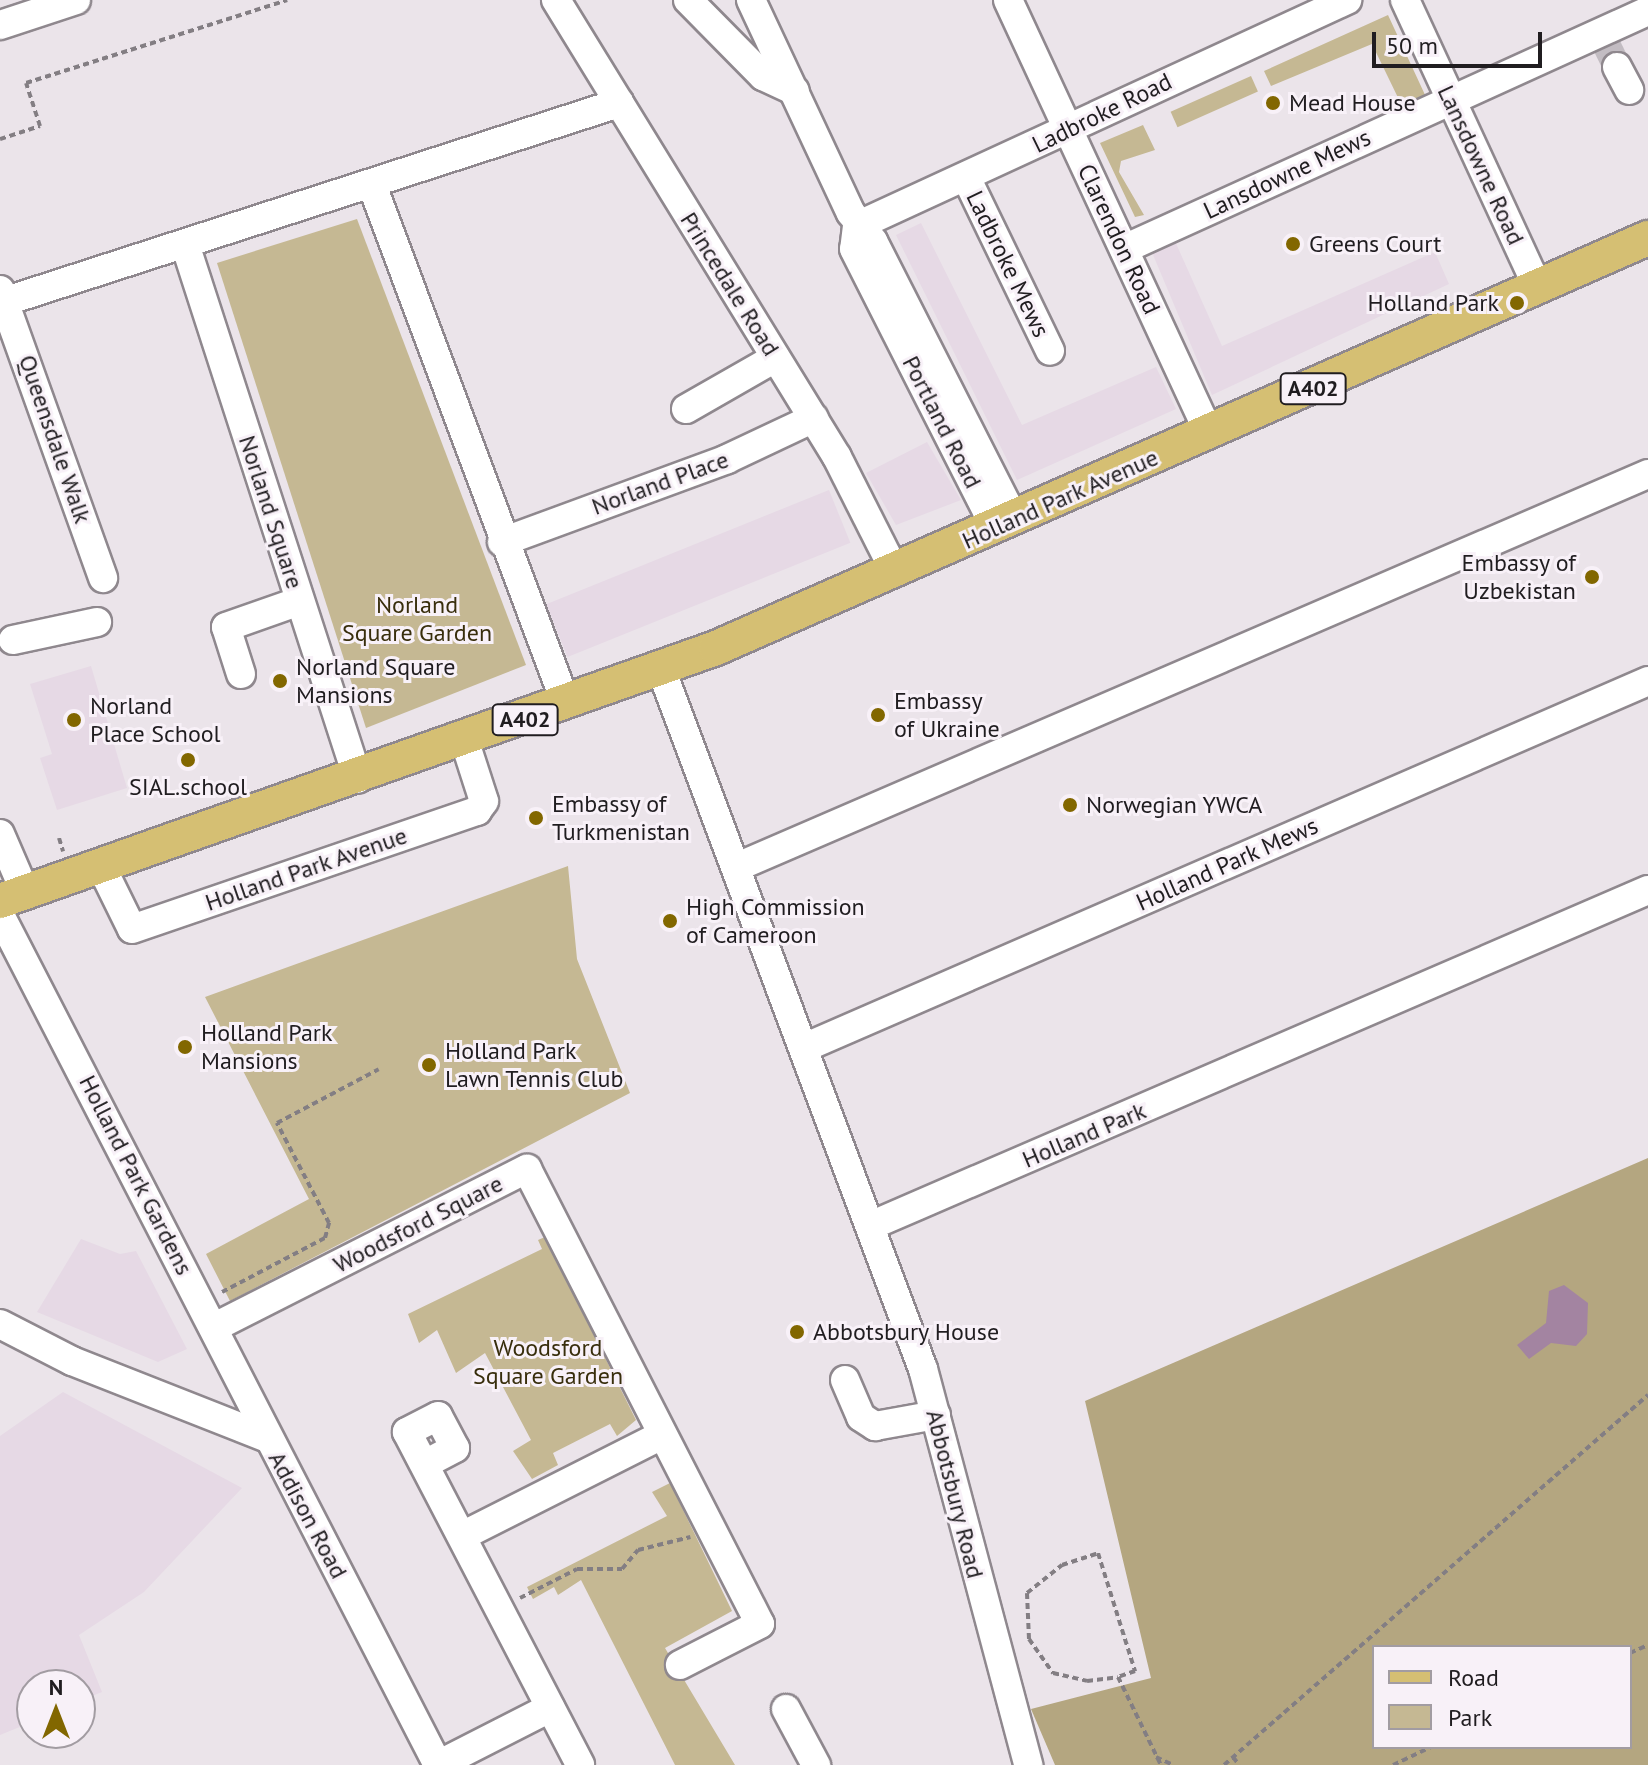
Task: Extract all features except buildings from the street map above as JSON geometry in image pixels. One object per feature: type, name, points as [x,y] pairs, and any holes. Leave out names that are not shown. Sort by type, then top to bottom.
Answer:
[{"type":"main road","name":"Holland Park Avenue","points":[[12,896],[465,742],[661,669],[895,572],[1648,238]]},
{"type":"street","points":[[0,25],[76,0]]},
{"type":"street","name":"Princedale Road","points":[[556,0],[814,418],[895,572]]},
{"type":"street","points":[[688,0],[763,76],[795,91]]},
{"type":"street","name":"Portland Road","points":[[751,0],[857,226],[873,241],[1006,503],[1005,523]]},
{"type":"street","name":"Clarendon Road","points":[[1008,0],[1209,434]]},
{"type":"street","name":"Ladbroke Road","points":[[857,226],[1069,131],[1347,0]]},
{"type":"street","name":"Lansdowne Road","points":[[1405,0],[1537,286]]},
{"type":"street","name":"Lansdowne Mews","points":[[1124,249],[1450,100],[1613,58],[1648,11]]},
{"type":"street","points":[[2,298],[115,267],[619,103]]},
{"type":"street","name":"Ladbroke Mews","points":[[966,177],[1044,340]]},
{"type":"street","points":[[372,185],[502,542],[566,704]]},
{"type":"street","name":"Norland Square","points":[[185,244],[358,779]]},
{"type":"street","name":"Queensdale Walk","points":[[2,298],[103,578]]},
{"type":"street","points":[[686,409],[775,358]]},
{"type":"street","name":"Norland Place","points":[[502,542],[727,459],[814,418]]},
{"type":"street","points":[[737,867],[1648,474]]},
{"type":"street","points":[[241,674],[226,627],[300,601]]},
{"type":"street","points":[[13,640],[97,622]]},
{"type":"street","points":[[661,669],[806,1047],[870,1226]]},
{"type":"street","name":"Holland Park Mews","points":[[806,1047],[1648,681]]},
{"type":"street","name":"Holland Park Avenue","points":[[101,866],[132,929],[477,811],[484,801],[465,742]]},
{"type":"street","points":[[0,834],[12,896]]},
{"type":"street","name":"Holland Park","points":[[870,1226],[1648,890]]},
{"type":"street","name":"Holland Park Gardens","points":[[0,915],[215,1327],[267,1438]]},
{"type":"street","name":"Woodsford Square","points":[[215,1327],[527,1169],[760,1624],[680,1665]]},
{"type":"street","name":"Abbotsbury Road","points":[[870,1226],[936,1415],[991,1646],[1028,1765]]},
{"type":"street","name":"Addison Road","points":[[0,1324],[72,1361],[267,1438],[438,1765]]},
{"type":"street","points":[[845,1380],[861,1417],[875,1426],[936,1415]]},
{"type":"street","points":[[462,1536],[662,1435]]},
{"type":"street","points":[[425,1464],[580,1765]]},
{"type":"street","points":[[438,1765],[550,1708]]},
{"type":"street","points":[[786,1709],[816,1765]]},
{"type":"path","points":[[0,139],[40,126],[26,83],[287,0]]},
{"type":"path","points":[[59,838],[63,852]]},
{"type":"path","points":[[222,1292],[325,1238],[329,1223],[277,1123],[379,1069]]},
{"type":"path","points":[[1224,1765],[1648,1395]]},
{"type":"path","points":[[500,1609],[577,1569],[622,1569],[638,1550],[710,1527]]},
{"type":"path","points":[[1098,1553],[1135,1671],[1118,1677],[1087,1681],[1053,1673],[1029,1639],[1027,1593],[1062,1565],[1098,1553]]},
{"type":"path","points":[[991,1646],[1029,1639]]},
{"type":"path","points":[[1118,1677],[1150,1755],[1161,1765]]},
{"type":"path","points":[[1393,1765],[1427,1749]]},
{"type":"path","points":[[1150,1755],[1173,1765]]},
{"type":"path","points":[[1233,1757],[1239,1765]]},
{"type":"shaded area","points":[[921,223],[1022,425],[1156,367],[1176,409],[1017,480],[896,235]]},
{"type":"shaded area","points":[[1174,239],[1222,346],[1435,252],[1449,284],[1212,395],[1151,250]]},
{"type":"shaded area","points":[[927,442],[961,500],[896,525],[866,473]]},
{"type":"shaded area","points":[[829,490],[850,543],[568,657],[546,604]]},
{"type":"shaded area","name":"Norland Place School","points":[[91,666],[127,788],[57,810],[40,758],[52,754],[30,684]]},
{"type":"shaded area","points":[[1648,1158],[1648,1765],[1055,1765],[1031,1709],[1151,1678],[1085,1401]]},
{"type":"shaded area","points":[[81,1239],[120,1254],[136,1251],[187,1349],[158,1362],[37,1312]]},
{"type":"shaded area","points":[[1564,1285],[1588,1303],[1587,1334],[1576,1346],[1551,1343],[1529,1359],[1517,1345],[1546,1323],[1549,1291]]},
{"type":"shaded area","points":[[63,1392],[242,1488],[144,1592],[79,1635],[93,1669],[16,1669],[16,1728],[0,1735],[0,1436]]},
{"type":"shaded area","points":[[96,1677],[102,1692],[96,1694]]},
{"type":"green space","points":[[1388,15],[1426,97],[1403,108],[1372,44],[1271,86],[1264,71]]},
{"type":"green space","points":[[1251,76],[1258,92],[1178,127],[1171,112]]},
{"type":"green space","points":[[1143,125],[1155,150],[1121,161],[1119,172],[1144,215],[1135,217],[1100,143]]},
{"type":"green space","name":"Norland Square Garden","points":[[357,219],[526,665],[366,728],[217,263]]},
{"type":"green space","name":"Holland Park Lawn Tennis Club","points":[[568,866],[577,959],[630,1093],[230,1301],[206,1254],[309,1199],[205,997]]},
{"type":"green space","name":"Woodsford Square Garden","points":[[545,1237],[636,1420],[617,1436],[610,1424],[553,1453],[558,1465],[532,1479],[513,1451],[531,1440],[485,1353],[456,1373],[437,1330],[419,1343],[408,1314],[542,1249],[538,1240]]},
{"type":"green space","points":[[670,1483],[732,1611],[665,1648],[735,1765],[675,1765],[581,1580],[558,1595],[554,1587],[533,1599],[527,1587],[667,1516],[652,1492]]},
{"type":"tunnel","points":[[1605,42],[1617,67]]},
{"type":"place","name":"Mead House","points":[[1273,103]]},
{"type":"place","name":"Greens Court","points":[[1293,244]]},
{"type":"place","name":"Holland Park","points":[[1517,303]]},
{"type":"place","name":"Embassy of Uzbekistan","points":[[1592,577]]},
{"type":"place","name":"Norland Square Mansions","points":[[280,681]]},
{"type":"place","name":"Embassy of Ukraine","points":[[878,715]]},
{"type":"place","name":"Norland Place School","points":[[74,720]]},
{"type":"place","name":"SIAL.school","points":[[188,760]]},
{"type":"place","name":"Norwegian YWCA","points":[[1070,805]]},
{"type":"place","name":"Embassy of Turkmenistan","points":[[536,818]]},
{"type":"place","name":"High Commission of Cameroon","points":[[670,921]]},
{"type":"place","name":"Holland Park Mansions","points":[[185,1047]]},
{"type":"place","name":"Holland Park Lawn Tennis Club","points":[[429,1065]]},
{"type":"place","name":"Abbotsbury House","points":[[797,1332]]}]
